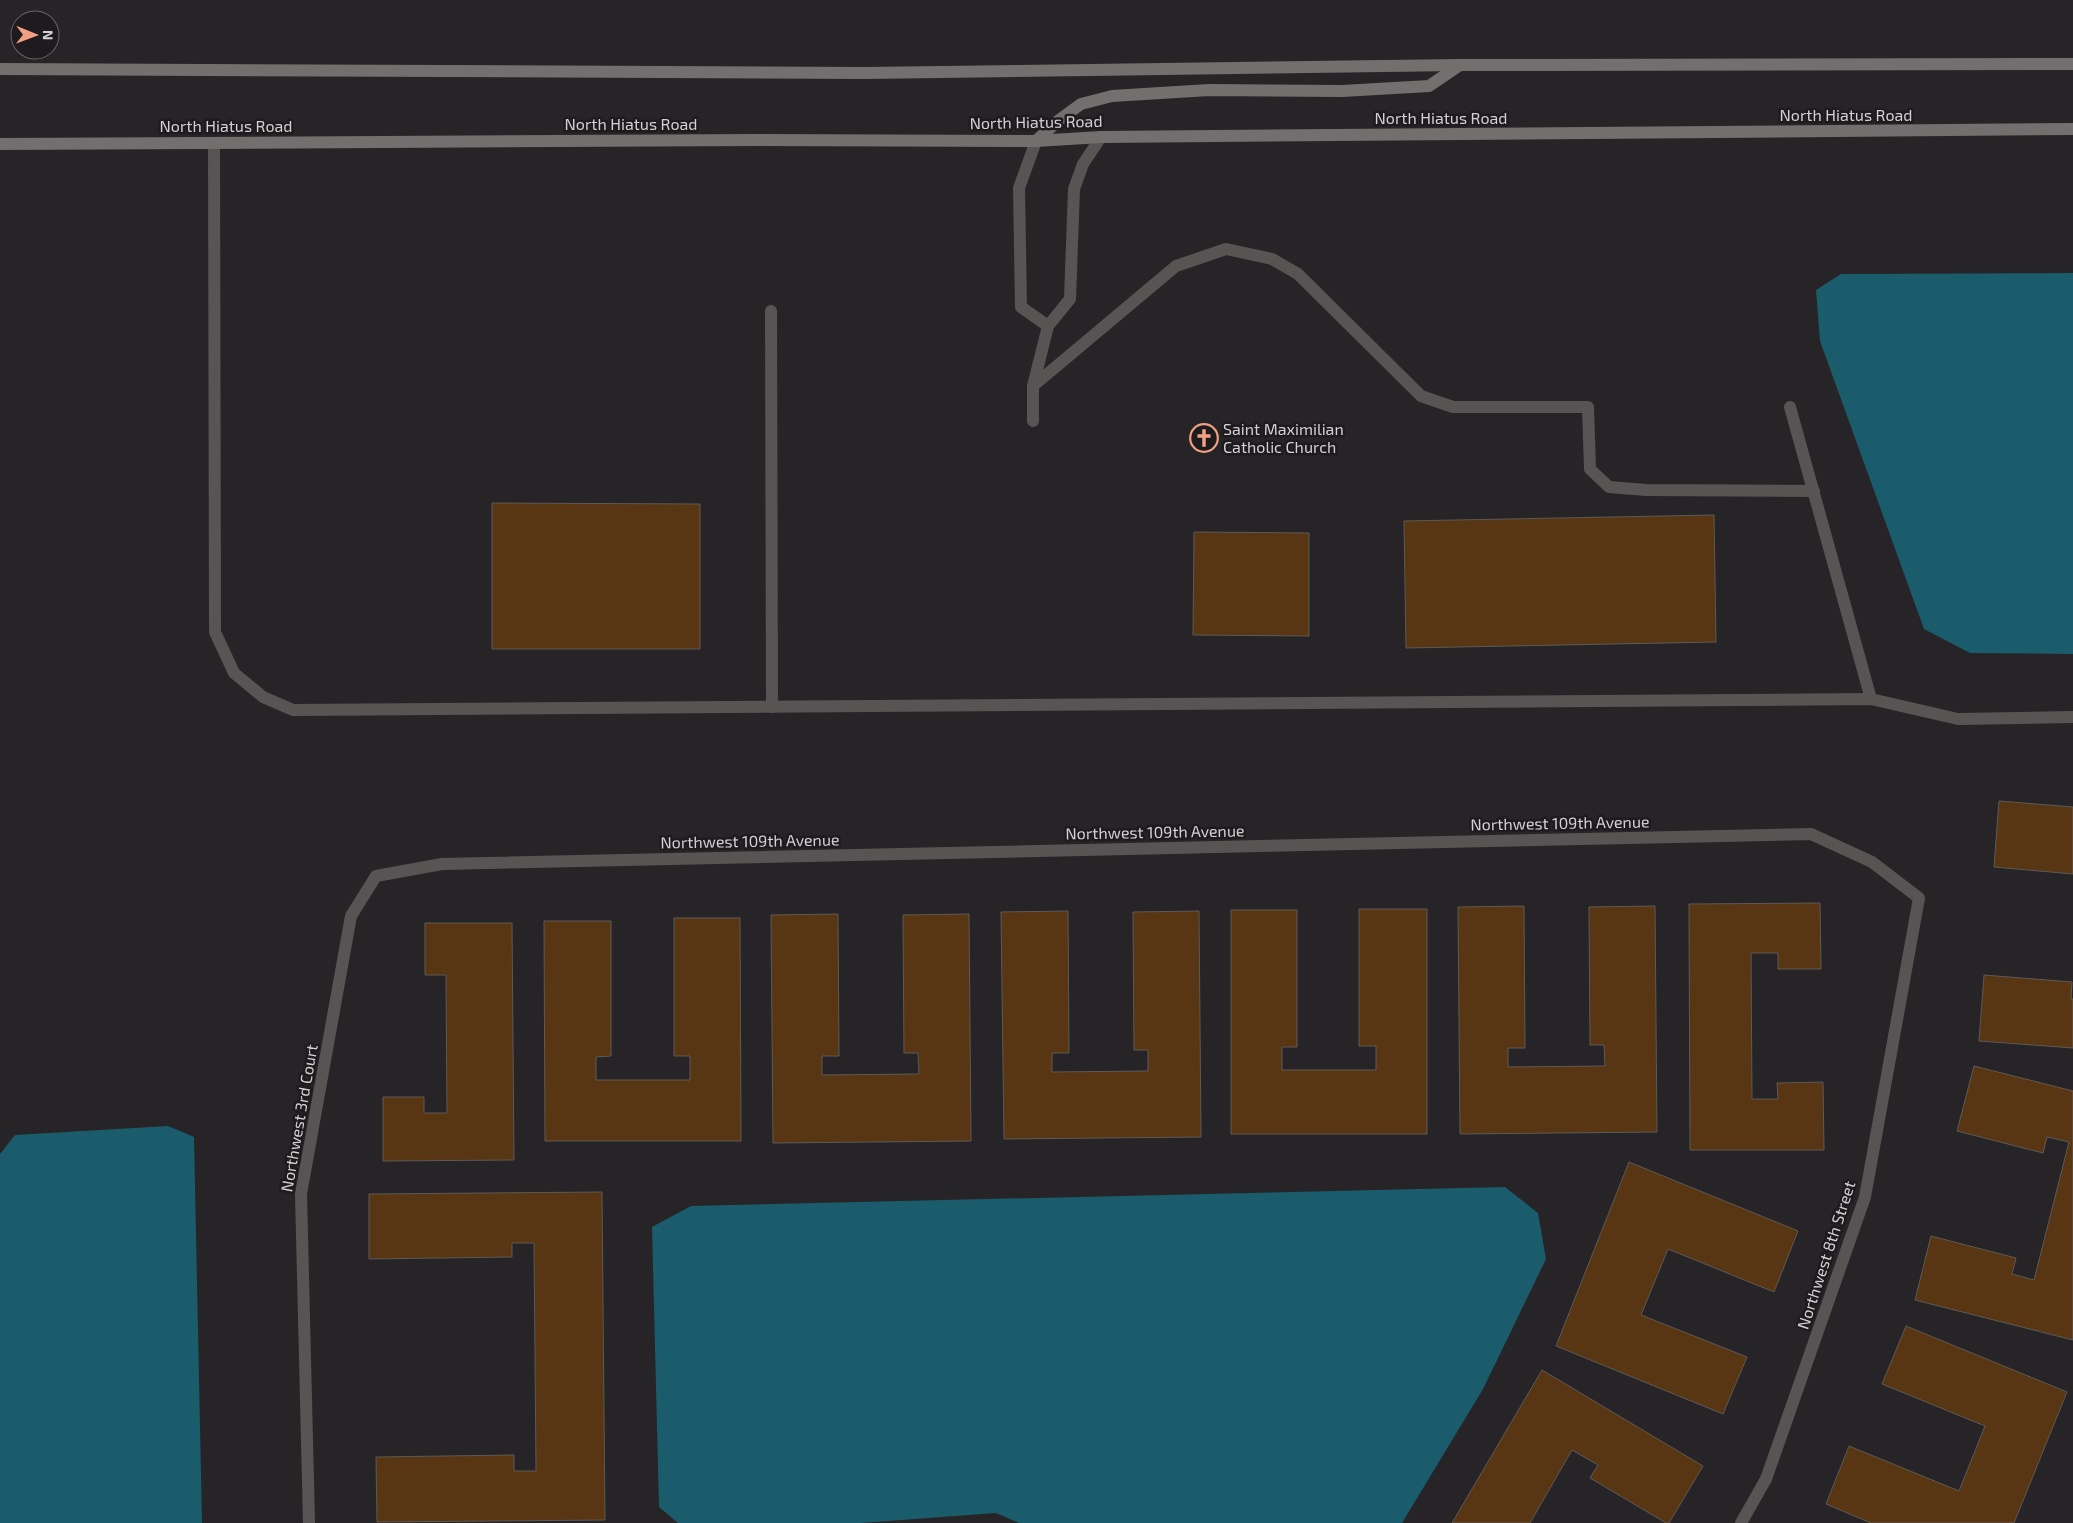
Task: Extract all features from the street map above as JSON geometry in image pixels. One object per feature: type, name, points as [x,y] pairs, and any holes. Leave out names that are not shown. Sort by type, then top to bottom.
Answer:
[{"type":"main road","points":[[0,69],[864,73],[1460,65],[2073,64]]},
{"type":"main road","points":[[1036,141],[1059,120],[1082,104],[1112,96],[1209,90],[1342,91],[1429,86],[1460,65]]},
{"type":"main road","name":"North Hiatus Road","points":[[0,144],[756,140],[1036,141],[1101,137],[2073,129]]},
{"type":"street","points":[[1032,421],[1033,386],[1048,326],[1070,299],[1074,189],[1083,164],[1101,137]]},
{"type":"street","points":[[1036,141],[1019,188],[1021,307],[1048,326]]},
{"type":"street","points":[[214,143],[215,632],[234,673],[263,697],[293,710],[1871,699],[1958,719],[2073,717]]},
{"type":"street","points":[[1033,386],[1176,266],[1226,249],[1272,259],[1298,274],[1421,396],[1452,407],[1588,407],[1590,469],[1609,487],[1646,490],[1814,491]]},
{"type":"street","points":[[771,312],[772,707]]},
{"type":"street","points":[[1790,407],[1871,699]]},
{"type":"street","name":"Northwest 109th Avenue","points":[[376,876],[442,864],[1811,834],[1872,862],[1919,898]]},
{"type":"street","name":"Northwest 3rd Court","points":[[309,1523],[301,1194],[351,916],[376,876]]},
{"type":"street","name":"Northwest 8th Street","points":[[1741,1523],[1766,1479],[1865,1197],[1919,898]]},
{"type":"water","points":[[2073,273],[2073,654],[1970,653],[1924,629],[1820,341],[1816,290],[1841,274]]},
{"type":"water","points":[[168,1126],[194,1137],[202,1523],[0,1523],[0,1154],[15,1135]]},
{"type":"water","points":[[1505,1187],[1538,1213],[1546,1259],[1483,1389],[1402,1523],[1019,1523],[996,1513],[860,1523],[678,1523],[659,1507],[652,1227],[691,1206]]},
{"type":"building","points":[[492,503],[700,504],[700,649],[492,649]]},
{"type":"building","points":[[1714,515],[1716,642],[1406,648],[1404,521]]},
{"type":"building","points":[[1194,532],[1309,533],[1309,636],[1193,635]]},
{"type":"building","points":[[1999,801],[2073,807],[2073,874],[1994,867]]},
{"type":"building","points":[[1820,903],[1821,969],[1778,969],[1778,953],[1751,953],[1752,1099],[1778,1099],[1777,1083],[1823,1082],[1824,1150],[1690,1150],[1689,904]]},
{"type":"building","points":[[1524,906],[1525,1048],[1508,1048],[1508,1067],[1605,1066],[1604,1045],[1590,1045],[1589,907],[1655,906],[1657,1132],[1460,1134],[1458,907]]},
{"type":"building","points":[[1359,909],[1427,909],[1427,1134],[1231,1134],[1231,910],[1297,910],[1297,1047],[1282,1047],[1282,1070],[1376,1070],[1376,1046],[1359,1046]]},
{"type":"building","points":[[1068,911],[1069,1053],[1052,1053],[1052,1072],[1148,1071],[1148,1050],[1134,1050],[1133,912],[1199,911],[1201,1137],[1004,1139],[1001,912]]},
{"type":"building","points":[[838,914],[839,1056],[822,1056],[822,1075],[919,1074],[918,1053],[904,1053],[903,915],[969,914],[971,1141],[773,1143],[771,915]]},
{"type":"building","points":[[674,918],[740,918],[741,1141],[545,1141],[544,921],[611,921],[611,1056],[596,1057],[596,1080],[690,1080],[690,1056],[674,1056]]},
{"type":"building","points":[[425,923],[512,923],[514,1160],[383,1161],[383,1097],[424,1097],[424,1113],[447,1113],[446,975],[425,975]]},
{"type":"building","points":[[1984,975],[2072,982],[2073,1048],[1979,1041]]},
{"type":"building","points":[[1974,1066],[2073,1091],[2073,1340],[1915,1300],[1931,1236],[2016,1258],[2012,1274],[2034,1280],[2069,1142],[2047,1137],[2043,1153],[1957,1131]]},
{"type":"building","points":[[1629,1162],[1798,1231],[1774,1292],[1668,1249],[1641,1315],[1747,1357],[1723,1414],[1556,1346]]},
{"type":"building","points":[[602,1192],[605,1520],[377,1522],[376,1457],[514,1455],[514,1471],[536,1471],[534,1243],[512,1243],[512,1257],[369,1259],[369,1194]]},
{"type":"building","points":[[1906,1326],[2067,1392],[2014,1523],[1871,1523],[1826,1504],[1849,1446],[1959,1491],[1985,1426],[1882,1384]]},
{"type":"building","points":[[1542,1370],[1703,1466],[1669,1523],[1590,1478],[1598,1465],[1572,1450],[1530,1523],[1452,1523]]},
{"type":"place","name":"Saint Maximilian Catholic Church","points":[[1204,438]]}]
